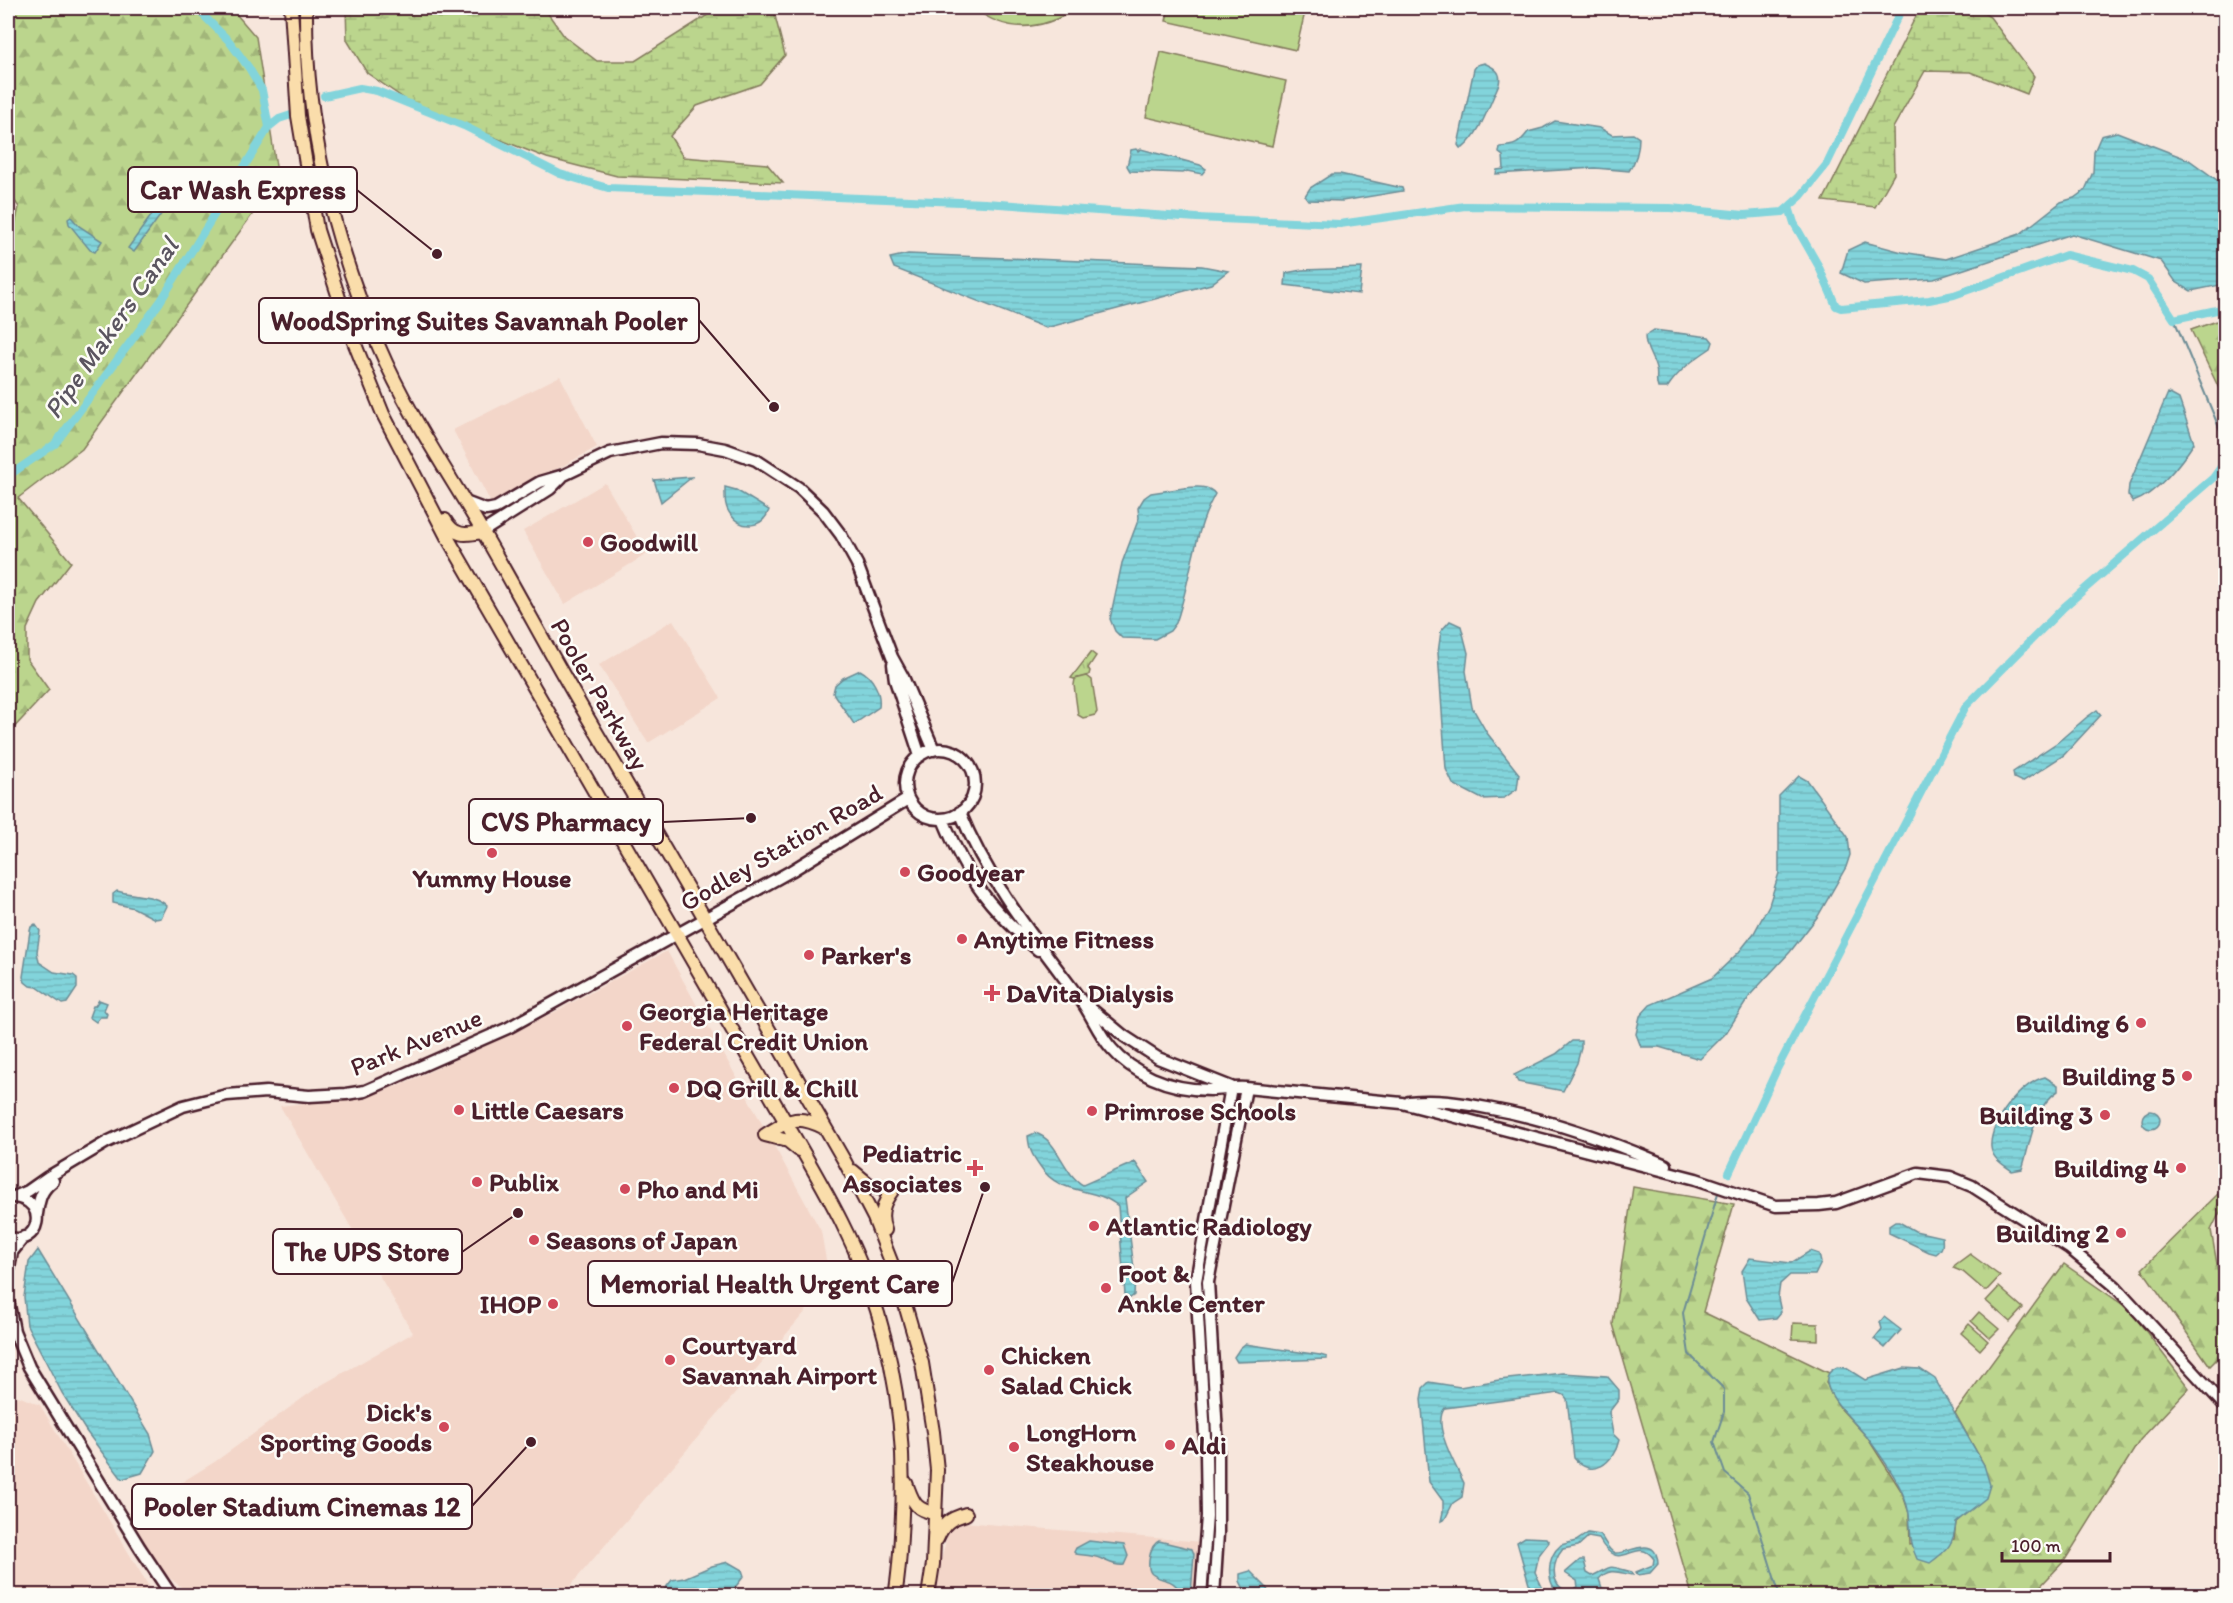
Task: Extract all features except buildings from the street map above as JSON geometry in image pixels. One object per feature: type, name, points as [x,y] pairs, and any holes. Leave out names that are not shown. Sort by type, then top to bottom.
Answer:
[{"type":"main road","name":"Pooler Parkway","points":[[291,8],[298,116],[317,230],[362,365],[383,414],[447,537],[806,1156],[842,1221],[873,1297],[894,1376],[902,1437],[904,1476],[900,1571],[895,1596]]},
{"type":"main road","name":"Pooler Parkway","points":[[306,8],[306,38],[312,105],[322,168],[343,247],[379,349],[403,396],[531,621],[705,918],[845,1162],[874,1218],[897,1277],[922,1363],[933,1432],[937,1470],[928,1596]]},
{"type":"main road","points":[[398,443],[407,450],[450,529],[467,535],[482,532]]},
{"type":"main road","points":[[765,1135],[773,1118],[770,1094]]},
{"type":"main road","points":[[765,1135],[786,1122],[801,1118],[825,1128]]},
{"type":"main road","points":[[765,1135],[788,1141],[806,1156]]},
{"type":"main road","points":[[845,1162],[859,1177],[872,1186],[892,1191],[881,1213],[883,1225],[896,1258],[897,1277]]},
{"type":"main road","points":[[904,1476],[917,1506],[923,1511],[935,1513]]},
{"type":"main road","points":[[933,1548],[942,1526],[952,1518],[966,1514]]},
{"type":"street","points":[[465,502],[486,510],[496,508],[540,482],[564,475],[610,453],[661,443],[716,448],[739,453],[756,460],[805,494],[824,511],[841,535],[857,564],[892,657],[903,676],[934,750]]},
{"type":"street","points":[[482,532],[550,489],[564,475]]},
{"type":"street","points":[[892,657],[895,680],[920,756]]},
{"type":"street","points":[[934,750],[952,752],[960,756],[971,769],[974,788],[972,797],[960,812],[943,819],[932,819],[922,815],[914,808],[905,787],[906,775],[911,764],[920,756],[934,750]]},
{"type":"street","name":"Godley Station Road","points":[[677,933],[797,867],[908,798]]},
{"type":"street","points":[[960,812],[980,858],[1048,959],[1082,1002],[1110,1047],[1138,1071],[1172,1086],[1190,1089],[1212,1090],[1231,1087],[1402,1103],[1696,1179],[1776,1206],[1836,1203],[1918,1173],[1950,1177],[1972,1186],[2068,1248],[2115,1286],[2226,1407]]},
{"type":"street","points":[[943,819],[966,870],[986,899],[1006,922],[1048,959]]},
{"type":"street","name":"Park Avenue","points":[[10,1198],[57,1173],[107,1142],[194,1102],[227,1095],[266,1092],[309,1096],[365,1091],[508,1028],[677,933]]},
{"type":"street","points":[[1082,1002],[1124,1036],[1158,1058],[1231,1087]]},
{"type":"street","points":[[1201,1596],[1207,1516],[1206,1454],[1196,1281],[1231,1087]]},
{"type":"street","points":[[1214,1596],[1219,1522],[1218,1450],[1208,1282],[1246,1088]]},
{"type":"street","points":[[1402,1103],[1427,1100],[1518,1114],[1587,1133],[1696,1179]]},
{"type":"street","name":"Park Avenue","points":[[8,1274],[12,1252],[37,1224],[38,1201],[43,1189],[54,1180],[57,1173]]},
{"type":"street","points":[[10,1198],[22,1198],[29,1202],[37,1215]]},
{"type":"street","points":[[8,1237],[19,1239],[24,1237]]},
{"type":"street","points":[[8,1300],[14,1331],[29,1367],[172,1596]]},
{"type":"shaded area","points":[[560,376],[597,447],[492,505],[453,430]]},
{"type":"shaded area","points":[[605,483],[647,554],[565,604],[523,531]]},
{"type":"shaded area","points":[[673,620],[721,698],[648,743],[599,665]]},
{"type":"shaded area","points":[[667,951],[821,1231],[830,1283],[565,1592],[565,1595],[191,1595],[166,1575],[127,1516],[216,1461],[318,1387],[413,1333],[280,1106],[366,1096],[401,1085],[553,1013]]},
{"type":"shaded area","points":[[18,1396],[40,1405],[154,1595],[8,1595],[8,1404]]},
{"type":"shaded area","points":[[951,1521],[1202,1542],[1197,1595],[932,1596]]},
{"type":"green space","points":[[8,8],[231,8],[256,37],[278,179],[82,449],[18,498],[71,562],[39,603],[27,629],[27,659],[49,690],[8,734],[8,257],[19,207],[8,192]]},
{"type":"green space","points":[[346,8],[544,8],[564,36],[597,61],[635,61],[717,9],[773,8],[785,55],[760,84],[697,106],[670,136],[683,157],[767,164],[783,183],[617,176],[547,158],[415,106],[367,73],[347,40]]},
{"type":"green space","points":[[974,8],[1077,8],[1038,25],[1013,26],[987,17]]},
{"type":"green space","points":[[1169,8],[1306,8],[1296,50],[1166,21]]},
{"type":"green space","points":[[1920,8],[1976,8],[1990,17],[2034,76],[2027,94],[1970,72],[1925,71],[1893,128],[1894,174],[1875,207],[1823,201]]},
{"type":"green space","points":[[1161,52],[1286,81],[1272,146],[1146,117]]},
{"type":"green space","points":[[2225,318],[2225,401],[2191,330]]},
{"type":"green space","points":[[1091,652],[1096,656],[1088,668],[1089,675],[1071,678]]},
{"type":"green space","points":[[1087,676],[1092,680],[1097,712],[1095,715],[1083,718],[1078,715],[1074,685],[1075,679]]},
{"type":"green space","points":[[1633,1187],[1734,1204],[1703,1312],[1829,1373],[1826,1382],[1831,1394],[1841,1409],[1867,1437],[1902,1492],[1909,1513],[1910,1545],[1954,1539],[1956,1522],[1967,1512],[1984,1465],[1955,1413],[2064,1264],[2129,1309],[2189,1388],[2140,1440],[2065,1560],[2032,1595],[1692,1595],[1613,1324]]},
{"type":"green space","points":[[2225,1187],[2225,1202],[2211,1230],[2225,1309],[2225,1351],[2210,1366],[2142,1269]]},
{"type":"green space","points":[[1970,1254],[2000,1276],[1987,1290],[1963,1272],[1953,1268]]},
{"type":"green space","points":[[1999,1287],[2023,1308],[2010,1322],[1986,1301]]},
{"type":"green space","points":[[1979,1312],[1999,1329],[1990,1338],[1971,1321]]},
{"type":"green space","points":[[1793,1323],[1818,1324],[1818,1340],[1792,1339]]},
{"type":"green space","points":[[1969,1324],[1988,1341],[1980,1350],[1961,1333]]},
{"type":"water","points":[[1484,63],[1497,71],[1499,84],[1480,127],[1469,142],[1460,148],[1458,145],[1474,69],[1477,65]]},
{"type":"water","points":[[1555,121],[1600,128],[1612,135],[1633,134],[1639,138],[1637,155],[1629,171],[1595,168],[1496,174],[1497,170],[1504,169],[1503,156],[1499,153],[1500,147],[1516,144],[1528,132],[1543,128]]},
{"type":"water","points":[[2117,132],[2189,160],[2225,186],[2225,284],[2191,291],[2176,282],[2161,261],[2072,234],[1934,279],[1864,284],[1841,273],[1848,250],[1865,242],[1902,252],[1946,259],[2020,234],[2061,202],[2074,198],[2085,190],[2093,172],[2094,152],[2101,136]]},
{"type":"water","points":[[1136,149],[1200,165],[1206,169],[1202,174],[1187,171],[1183,173],[1130,171],[1127,166],[1131,150]]},
{"type":"water","points":[[183,171],[188,171],[190,174],[134,252],[128,248]]},
{"type":"water","points":[[1332,174],[1402,188],[1403,191],[1342,201],[1308,200],[1305,196],[1310,188]]},
{"type":"water","points":[[71,217],[79,226],[102,241],[95,252],[90,250],[69,224],[68,219]]},
{"type":"water","points":[[908,254],[1202,266],[1228,271],[1211,284],[1046,328],[894,268],[890,258]]},
{"type":"water","points":[[1362,268],[1359,294],[1285,285],[1286,273],[1302,270]]},
{"type":"water","points":[[1654,330],[1709,337],[1713,342],[1711,348],[1676,376],[1667,388],[1658,388],[1656,369],[1646,345],[1645,336]]},
{"type":"water","points":[[2168,393],[2179,399],[2194,443],[2159,485],[2133,502],[2128,495],[2129,485]]},
{"type":"water","points":[[692,477],[661,502],[654,480]]},
{"type":"water","points":[[725,487],[736,490],[769,510],[766,516],[752,525],[736,520],[727,509]]},
{"type":"water","points":[[1184,488],[1205,488],[1215,494],[1197,541],[1176,623],[1170,631],[1155,639],[1122,638],[1115,631],[1110,619],[1122,563],[1139,518],[1138,508],[1144,498],[1151,493]]},
{"type":"water","points":[[1450,621],[1461,626],[1468,653],[1466,671],[1472,707],[1487,733],[1519,774],[1517,789],[1504,798],[1482,799],[1453,784],[1446,769],[1438,653],[1441,631]]},
{"type":"water","points":[[860,670],[875,686],[879,696],[879,707],[854,724],[833,693],[835,685],[843,678]]},
{"type":"water","points":[[2097,710],[2101,715],[2064,755],[2022,782],[2014,778],[2013,772],[2058,742]]},
{"type":"water","points":[[1799,776],[1808,781],[1848,837],[1850,855],[1846,867],[1818,916],[1790,952],[1751,994],[1726,1033],[1700,1059],[1659,1047],[1641,1047],[1636,1034],[1640,1016],[1650,1005],[1712,978],[1739,952],[1754,933],[1769,905],[1779,873],[1779,796]]},
{"type":"water","points":[[117,891],[157,899],[167,906],[161,918],[155,919],[134,908],[113,903],[113,894]]},
{"type":"water","points":[[35,924],[40,931],[37,952],[39,962],[54,972],[73,975],[77,978],[77,988],[67,1003],[62,1004],[37,987],[25,982],[23,977],[30,931]]},
{"type":"water","points":[[99,1000],[107,1003],[104,1010],[107,1014],[106,1017],[100,1017],[96,1022],[89,1017],[93,1006]]},
{"type":"water","points":[[1572,1041],[1581,1041],[1581,1048],[1577,1063],[1563,1091],[1518,1082],[1514,1075],[1556,1054]]},
{"type":"water","points":[[2045,1077],[2058,1085],[2058,1091],[2043,1106],[2038,1116],[2022,1169],[2012,1171],[1999,1161],[1992,1151],[1995,1126],[2017,1095],[2036,1080]]},
{"type":"water","points":[[2151,1111],[2157,1114],[2160,1120],[2157,1126],[2151,1129],[2145,1126],[2142,1120],[2145,1114]]},
{"type":"water","points":[[1035,1133],[1049,1142],[1070,1173],[1083,1185],[1135,1162],[1148,1182],[1125,1198],[1135,1276],[1134,1295],[1130,1298],[1125,1295],[1118,1206],[1098,1195],[1067,1187],[1048,1176],[1030,1148],[1028,1136]]},
{"type":"water","points":[[1895,1222],[1915,1231],[1942,1237],[1941,1249],[1936,1254],[1929,1252],[1889,1233],[1889,1226]]},
{"type":"water","points":[[38,1250],[150,1434],[155,1451],[142,1473],[122,1479],[86,1431],[62,1393],[27,1325],[24,1297],[29,1262]]},
{"type":"water","points":[[1810,1251],[1819,1254],[1821,1263],[1815,1275],[1790,1275],[1780,1284],[1778,1298],[1781,1312],[1776,1318],[1760,1320],[1746,1298],[1742,1271],[1750,1258],[1791,1263]]},
{"type":"water","points":[[1884,1317],[1901,1330],[1885,1348],[1874,1339],[1882,1329],[1880,1322]]},
{"type":"water","points":[[1245,1344],[1320,1355],[1327,1359],[1237,1362],[1234,1357]]},
{"type":"water","points":[[1837,1367],[1846,1368],[1865,1380],[1904,1368],[1920,1369],[1935,1379],[1984,1465],[1990,1485],[1986,1498],[1956,1522],[1954,1536],[1949,1546],[1930,1563],[1917,1559],[1914,1553],[1909,1514],[1903,1493],[1892,1473],[1880,1454],[1828,1388],[1829,1373]]},
{"type":"water","points":[[1563,1373],[1607,1376],[1619,1390],[1619,1399],[1609,1412],[1613,1434],[1619,1440],[1612,1456],[1607,1462],[1595,1468],[1588,1468],[1574,1458],[1567,1399],[1559,1393],[1445,1408],[1441,1415],[1443,1434],[1464,1483],[1462,1497],[1453,1503],[1445,1519],[1441,1521],[1443,1501],[1429,1482],[1421,1399],[1423,1388],[1429,1382],[1460,1387]]},
{"type":"water","points":[[1588,1533],[1600,1535],[1610,1550],[1615,1553],[1640,1547],[1652,1549],[1656,1554],[1658,1564],[1650,1573],[1637,1575],[1636,1572],[1653,1565],[1654,1559],[1647,1552],[1640,1550],[1621,1556],[1614,1555],[1599,1539],[1588,1537],[1578,1546],[1563,1549],[1559,1554],[1554,1572],[1562,1588],[1568,1592],[1578,1587],[1577,1581],[1565,1573],[1580,1560],[1584,1560],[1587,1573],[1592,1576],[1611,1567],[1632,1572],[1633,1575],[1611,1572],[1599,1579],[1602,1588],[1614,1592],[1613,1595],[1577,1593],[1562,1595],[1556,1590],[1550,1578],[1552,1556],[1561,1545],[1576,1541]]},
{"type":"water","points":[[1525,1537],[1546,1538],[1549,1542],[1539,1555],[1535,1572],[1546,1595],[1532,1595],[1517,1542]]},
{"type":"water","points":[[1089,1541],[1124,1545],[1128,1556],[1124,1565],[1115,1565],[1074,1552],[1076,1548]]},
{"type":"water","points":[[1159,1541],[1192,1549],[1194,1554],[1191,1595],[1182,1595],[1172,1582],[1157,1577],[1150,1571],[1151,1552]]},
{"type":"water","points":[[728,1562],[742,1570],[744,1576],[729,1595],[660,1595],[672,1580]]},
{"type":"water","points":[[1250,1571],[1266,1587],[1270,1595],[1247,1595],[1240,1581],[1240,1574]]},
{"type":"waterway","points":[[196,8],[229,41],[249,68],[262,90],[269,127]]},
{"type":"waterway","points":[[324,96],[360,88],[377,91],[464,126],[560,174],[608,188],[985,203],[1197,218],[1340,224],[1465,206],[1670,208],[1744,215],[1783,212],[1801,196],[1827,164],[1902,8]]},
{"type":"waterway","name":"Pipe Makers Canal","points":[[8,476],[55,444],[160,302],[269,127],[279,119],[291,115]]},
{"type":"waterway","points":[[1789,207],[1794,223],[1818,265],[1836,306],[1841,308],[1929,300],[1954,295],[2066,255],[2133,271],[2148,279],[2174,319],[2226,308]]},
{"type":"waterway","points":[[2174,319],[2220,430],[2226,436]]},
{"type":"waterway","points":[[1729,1173],[1777,1069],[1966,706],[2064,607],[2213,478],[2226,460]]},
{"type":"waterway","points":[[1718,1193],[1683,1313],[1689,1354],[1724,1389],[1724,1412],[1714,1442],[1725,1473],[1748,1493],[1780,1596]]},
{"type":"place","name":"Car Wash Express","points":[[437,254]]},
{"type":"place","name":"WoodSpring Suites Savannah Pooler","points":[[774,407]]},
{"type":"place","name":"Goodwill","points":[[588,542]]},
{"type":"place","name":"CVS Pharmacy","points":[[751,818]]},
{"type":"place","name":"Yummy House","points":[[492,853]]},
{"type":"place","name":"Goodyear","points":[[905,872]]},
{"type":"place","name":"Anytime Fitness","points":[[962,939]]},
{"type":"place","name":"Parker's","points":[[809,955]]},
{"type":"place","name":"DaVita Dialysis","points":[[992,993]]},
{"type":"place","name":"Building 6","points":[[2141,1023]]},
{"type":"place","name":"Georgia Heritage Federal Credit Union","points":[[627,1026]]},
{"type":"place","name":"Building 5","points":[[2187,1076]]},
{"type":"place","name":"DQ Grill & Chill","points":[[674,1088]]},
{"type":"place","name":"Little Caesars","points":[[459,1110]]},
{"type":"place","name":"Primrose Schools","points":[[1092,1111]]},
{"type":"place","name":"Building 3","points":[[2105,1115]]},
{"type":"place","name":"Pediatric Associates","points":[[975,1168]]},
{"type":"place","name":"Building 4","points":[[2181,1168]]},
{"type":"place","name":"Publix","points":[[477,1182]]},
{"type":"place","name":"Memorial Health Urgent Care","points":[[985,1187]]},
{"type":"place","name":"Pho and Mi","points":[[625,1189]]},
{"type":"place","name":"The UPS Store","points":[[518,1213]]},
{"type":"place","name":"Atlantic Radiology","points":[[1094,1226]]},
{"type":"place","name":"Building 2","points":[[2121,1233]]},
{"type":"place","name":"Seasons of Japan","points":[[534,1240]]},
{"type":"place","name":"Foot & Ankle Center","points":[[1106,1288]]},
{"type":"place","name":"IHOP","points":[[553,1304]]},
{"type":"place","name":"Courtyard Savannah Airport","points":[[670,1360]]},
{"type":"place","name":"Chicken Salad Chick","points":[[989,1370]]},
{"type":"place","name":"Dick's Sporting Goods","points":[[444,1427]]},
{"type":"place","name":"Pooler Stadium Cinemas 12","points":[[531,1442]]},
{"type":"place","name":"Aldi","points":[[1170,1445]]},
{"type":"place","name":"LongHorn Steakhouse","points":[[1014,1447]]}]
